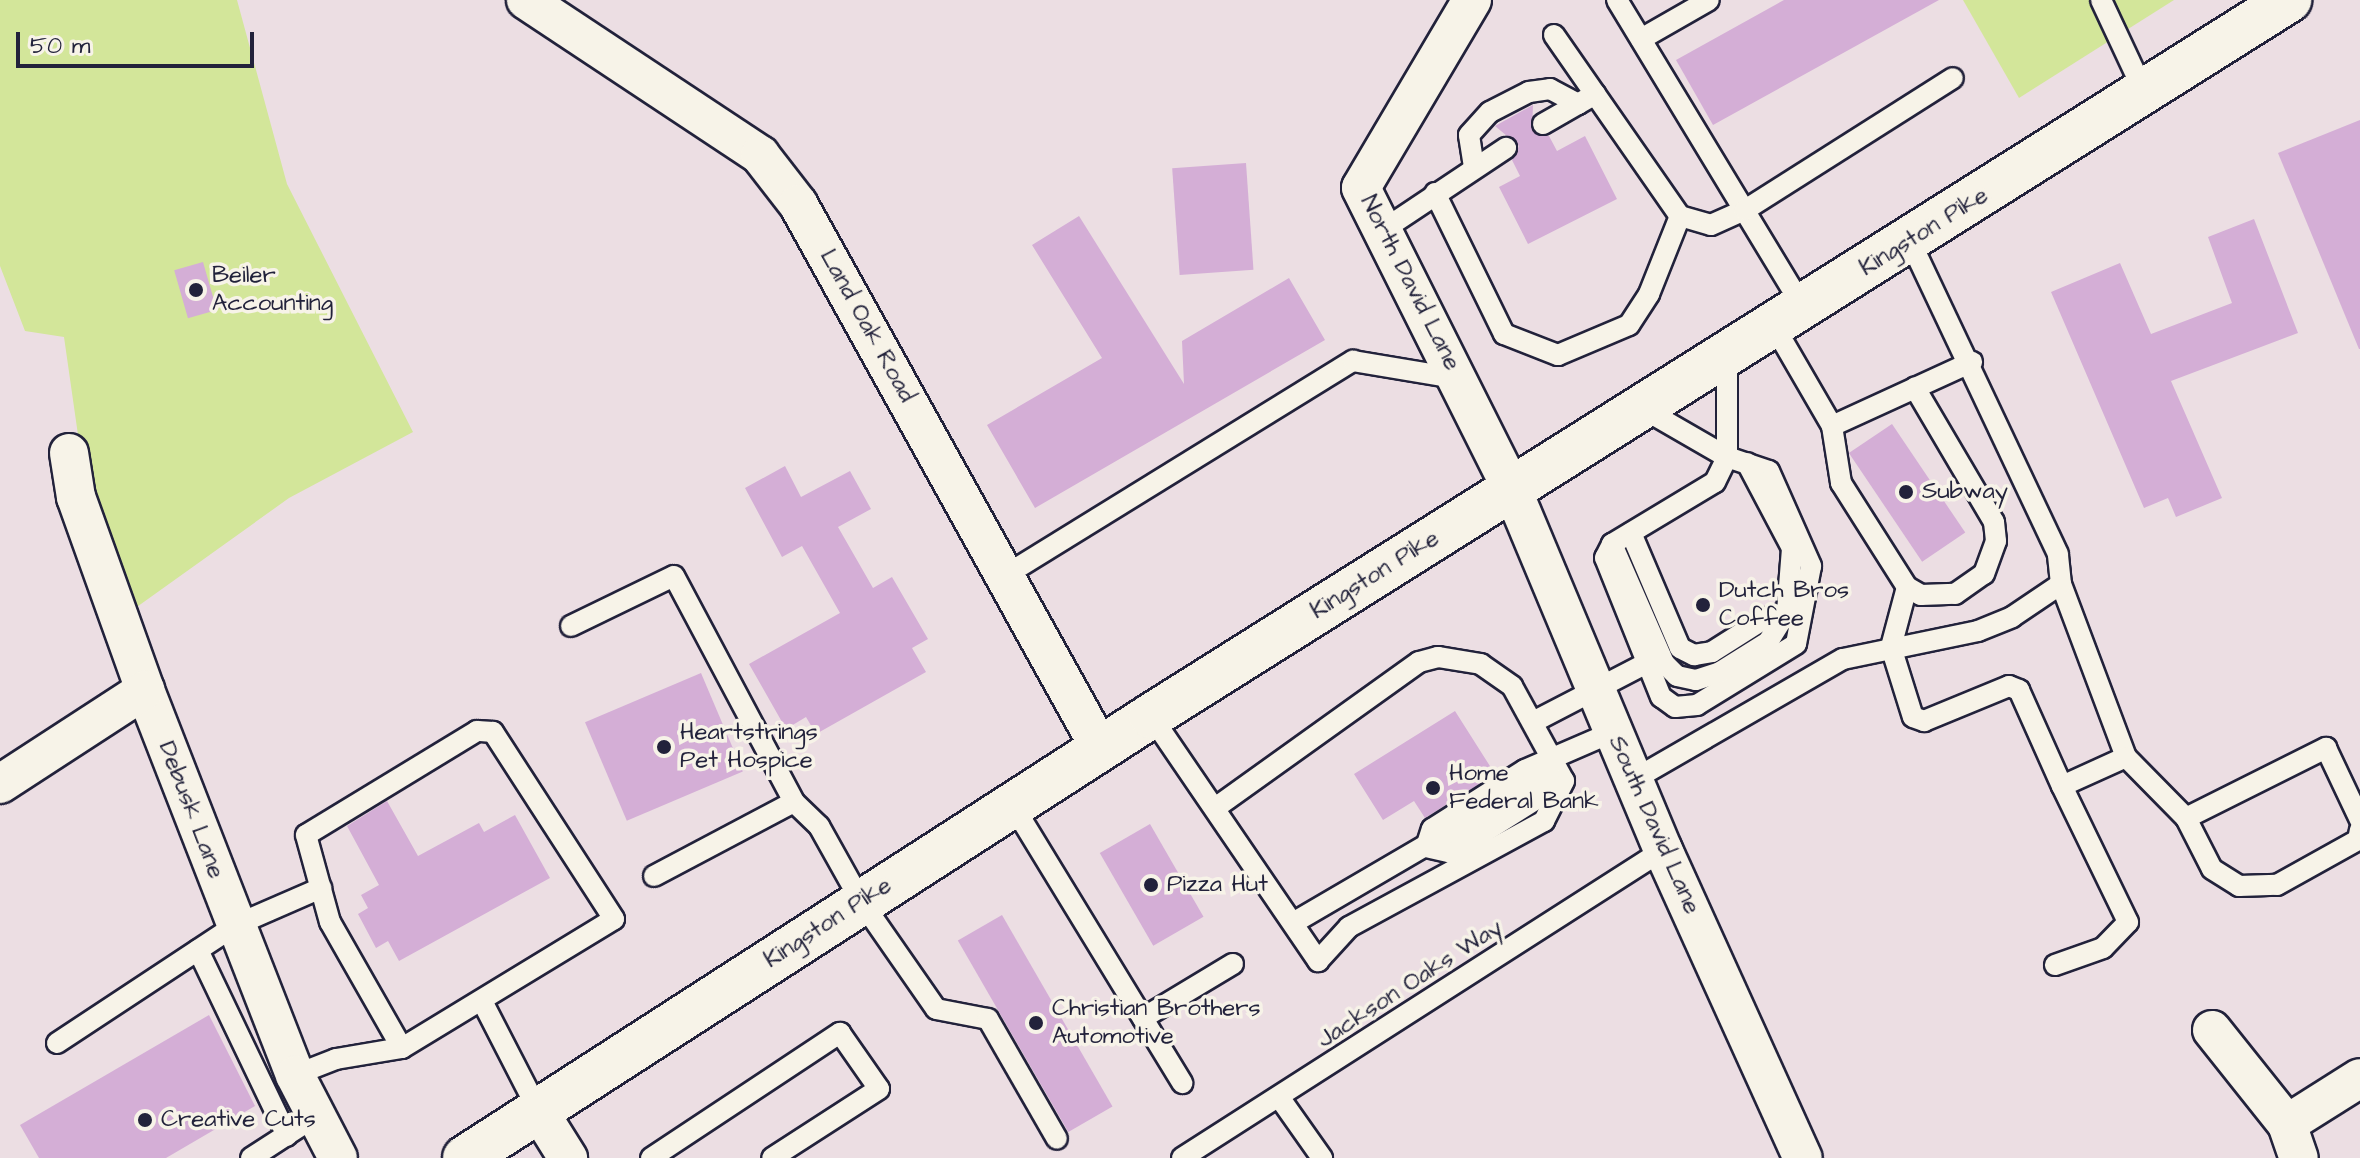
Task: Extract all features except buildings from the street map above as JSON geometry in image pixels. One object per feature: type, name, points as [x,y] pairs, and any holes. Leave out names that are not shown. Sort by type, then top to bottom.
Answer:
[{"type":"main road","name":"Kingston Pike","points":[[465,1158],[1100,748],[2289,0]]},
{"type":"street","name":"Land Oak Road","points":[[526,0],[760,155],[848,287],[1001,578],[1100,748]]},
{"type":"street","name":"North David Lane","points":[[1472,0],[1361,188],[1460,379],[1512,489]]},
{"type":"street","name":"Debusk Lane","points":[[69,453],[76,497],[145,690],[295,1075],[301,1126],[338,1158]]},
{"type":"street","name":"South David Lane","points":[[1512,489],[1663,850],[1803,1158]]},
{"type":"street","points":[[0,784],[145,690]]},
{"type":"street","points":[[2212,1030],[2293,1141],[2360,1078]]},
{"type":"street","points":[[538,1110],[568,1158]]},
{"type":"lane","points":[[1617,0],[1745,210],[1832,426],[1841,483],[1907,587],[1921,595],[1955,594],[1984,574],[1996,541],[1994,522],[1915,388]]},
{"type":"lane","points":[[1641,39],[1709,0]]},
{"type":"lane","points":[[2101,0],[2144,92]]},
{"type":"lane","points":[[1554,35],[1586,99],[1680,216],[1711,225],[1745,210],[1953,78]]},
{"type":"lane","points":[[1474,167],[1469,135],[1490,112],[1550,89],[1586,99]]},
{"type":"lane","points":[[1543,124],[1586,99]]},
{"type":"lane","points":[[1383,230],[1506,148]]},
{"type":"lane","points":[[1435,193],[1504,334],[1558,355],[1629,325],[1649,294],[1680,216]]},
{"type":"lane","points":[[1910,241],[1972,362],[2058,554],[2061,584],[2126,757],[2186,818],[2212,869],[2239,886],[2277,885],[2358,840],[2360,830]]},
{"type":"lane","points":[[1612,544],[1664,663],[1677,676],[1696,680],[1720,672],[1768,642],[1787,612],[1792,548],[1737,460],[1727,355]]},
{"type":"lane","points":[[1001,578],[1353,361],[1460,379]]},
{"type":"lane","points":[[1832,426],[1972,362]]},
{"type":"lane","points":[[1642,408],[1737,460],[1769,471],[1805,540],[1810,600],[1796,644],[1697,705],[1675,707],[1661,697],[1645,664],[1608,577],[1605,558],[1612,544],[1715,482],[1737,460]]},
{"type":"lane","points":[[1631,533],[1680,648],[1694,655],[1712,652],[1764,619],[1787,612]]},
{"type":"lane","points":[[571,626],[674,576],[794,802],[819,826],[861,901],[936,1009],[988,1019],[1057,1139]]},
{"type":"lane","points":[[1633,780],[1843,659],[1978,631],[2012,617],[2061,584]]},
{"type":"lane","points":[[1907,587],[1891,647],[1913,717],[1924,721],[2009,686],[2019,690],[2128,922],[2103,948],[2055,965]]},
{"type":"lane","points":[[1151,716],[1318,961],[1349,927],[1544,821],[1564,781],[1535,721],[1512,686],[1481,664],[1458,658],[1419,662],[1215,808]]},
{"type":"lane","points":[[1535,721],[1594,687],[1645,664]]},
{"type":"lane","points":[[295,1075],[336,1059],[402,1048],[614,919],[493,732],[477,731],[306,835],[330,922],[402,1048]]},
{"type":"lane","points":[[1293,923],[1426,847],[1432,829],[1525,770],[1554,761],[1613,732]]},
{"type":"lane","points":[[2186,818],[2326,748],[2360,820]]},
{"type":"lane","points":[[2062,786],[2126,757]]},
{"type":"lane","points":[[1426,847],[1451,853],[1538,798],[1554,761]]},
{"type":"lane","points":[[654,876],[794,802]]},
{"type":"lane","points":[[1012,804],[1182,1083]]},
{"type":"lane","name":"Jackson Oaks Way","points":[[1182,1158],[1663,850]]},
{"type":"lane","points":[[57,1043],[236,925],[321,888]]},
{"type":"lane","points":[[198,950],[301,1126],[251,1158]]},
{"type":"lane","points":[[1143,1018],[1233,964]]},
{"type":"lane","points":[[482,1001],[538,1110]]},
{"type":"lane","points":[[651,1158],[840,1033],[879,1089],[772,1158]]},
{"type":"lane","points":[[1279,1097],[1322,1158]]},
{"type":"green space","points":[[0,0],[237,0],[287,184],[413,432],[289,498],[134,609],[83,470],[64,337],[25,331],[0,266]]},
{"type":"green space","points":[[1963,0],[2174,0],[2019,98]]},
{"type":"place","name":"Beiler Accounting","points":[[196,290]]},
{"type":"place","name":"Subway","points":[[1906,492]]},
{"type":"place","name":"Dutch Bros Coffee","points":[[1703,605]]},
{"type":"place","name":"Heartstrings Pet Hospice","points":[[664,747]]},
{"type":"place","name":"Home Federal Bank","points":[[1433,788]]},
{"type":"place","name":"Pizza Hut","points":[[1151,885]]},
{"type":"place","name":"Christian Brothers Automotive","points":[[1036,1023]]},
{"type":"place","name":"Creative Cuts","points":[[145,1120]]}]
